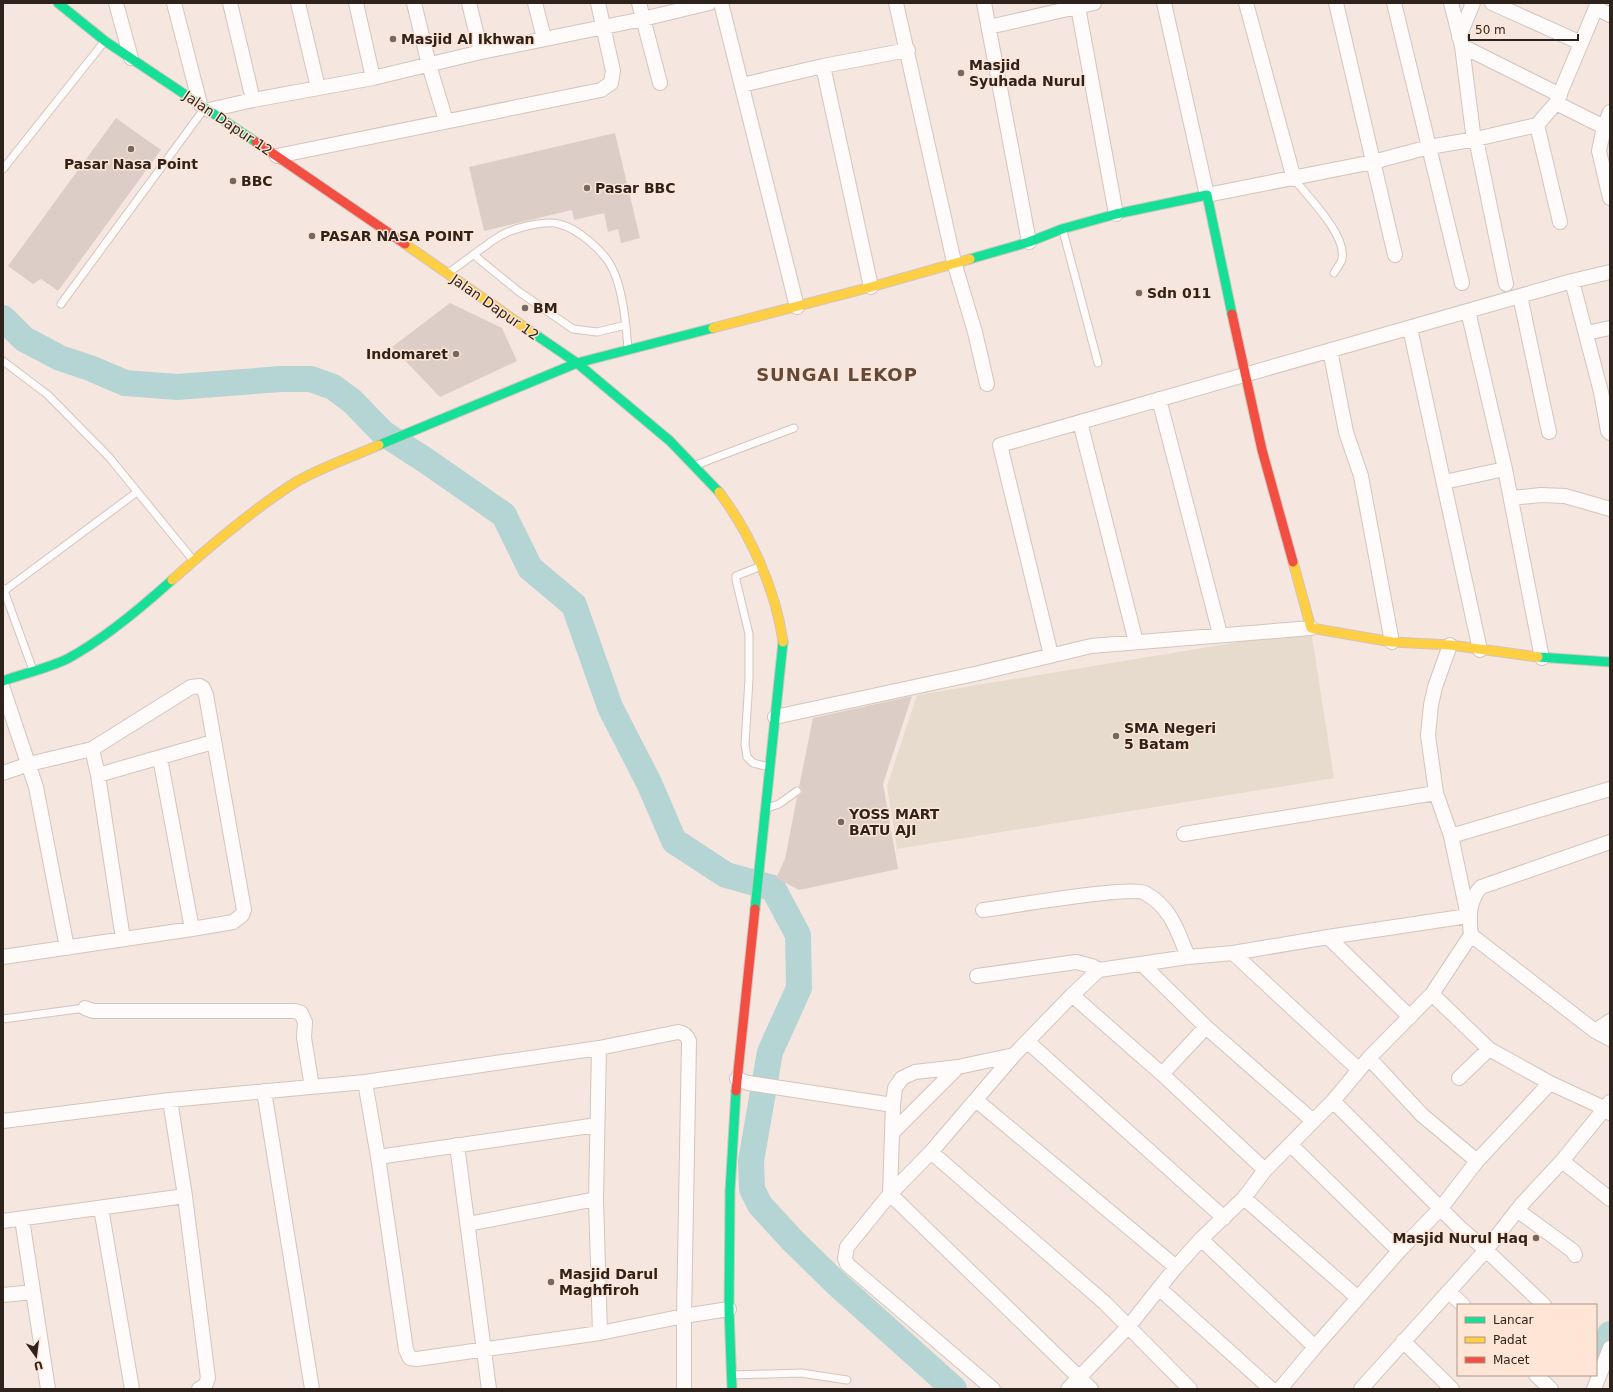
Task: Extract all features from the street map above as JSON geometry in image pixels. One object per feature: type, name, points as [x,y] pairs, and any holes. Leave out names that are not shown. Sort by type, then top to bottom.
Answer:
[{"type":"street","name":"Jalan Dapur 12","points":[[58,3],[105,40],[277,156],[577,363],[670,441],[716,487],[728,504],[751,544],[761,566],[780,619],[783,643],[753,922],[742,1081],[730,1191],[728,1309],[732,1389]]},
{"type":"street","points":[[116,3],[131,58]]},
{"type":"street","points":[[174,3],[205,107],[253,100],[373,78],[481,52],[643,19],[709,3]]},
{"type":"street","points":[[230,3],[253,100]]},
{"type":"street","points":[[298,3],[318,88]]},
{"type":"street","points":[[356,3],[373,78]]},
{"type":"street","points":[[414,3],[429,65],[446,121]]},
{"type":"street","points":[[469,3],[481,52]]},
{"type":"street","points":[[536,3],[544,38]]},
{"type":"street","points":[[277,156],[601,90],[611,83],[613,71],[598,3]]},
{"type":"street","points":[[639,3],[660,82]]},
{"type":"street","points":[[721,3],[797,307]]},
{"type":"street","points":[[896,3],[908,50],[954,262],[975,332],[987,384]]},
{"type":"street","points":[[984,3],[1028,242]]},
{"type":"street","points":[[989,27],[1094,3]]},
{"type":"street","points":[[1164,3],[1207,195],[1244,375],[1262,450],[1311,628]]},
{"type":"street","points":[[1246,3],[1294,179]]},
{"type":"street","points":[[1336,3],[1395,255]]},
{"type":"street","points":[[1394,3],[1462,283]]},
{"type":"street","points":[[1451,3],[1461,42],[1473,133],[1476,139],[1506,284]]},
{"type":"street","points":[[1461,42],[1473,3]]},
{"type":"street","points":[[1492,3],[1581,43]]},
{"type":"street","points":[[3,681],[66,659],[104,635],[158,593],[193,561],[254,511],[297,482],[322,469],[577,363],[871,287],[1028,242],[1062,229],[1116,214],[1294,179],[1373,162],[1429,146],[1476,139],[1537,125],[1558,99],[1597,6],[1610,15]]},
{"type":"street","points":[[1078,7],[1116,214]]},
{"type":"street","points":[[1461,42],[1604,127]]},
{"type":"street","points":[[742,85],[823,66],[908,50]]},
{"type":"street","points":[[823,66],[871,287]]},
{"type":"street","points":[[1610,112],[1604,127],[1599,151],[1610,198]]},
{"type":"street","points":[[1537,125],[1560,222]]},
{"type":"street","points":[[1051,656],[1000,444],[1572,281],[1610,272]]},
{"type":"street","points":[[1572,281],[1586,333],[1606,391],[1608,431],[1610,433]]},
{"type":"street","points":[[1520,296],[1549,432]]},
{"type":"street","points":[[1468,311],[1505,469],[1542,658]]},
{"type":"street","points":[[1410,328],[1480,650]]},
{"type":"street","points":[[1586,333],[1610,328]]},
{"type":"street","points":[[1330,350],[1346,432],[1362,476],[1392,642]]},
{"type":"street","points":[[1159,399],[1220,634]]},
{"type":"street","points":[[1080,422],[1136,642]]},
{"type":"street","points":[[1444,482],[1505,469]]},
{"type":"street","points":[[1511,498],[1541,495],[1566,496],[1610,509]]},
{"type":"street","points":[[775,717],[971,675],[1091,646],[1220,634],[1311,628],[1392,642],[1450,645],[1542,658],[1610,662]]},
{"type":"street","points":[[1068,1389],[1130,1326],[1176,1267],[1244,1198],[1265,1170],[1333,1101],[1358,1069],[1432,994],[1471,935],[1451,836],[1436,793],[1428,735],[1431,705],[1435,687],[1450,645]]},
{"type":"street","points":[[3,773],[28,764],[92,749],[196,686],[200,686],[203,688],[206,695],[213,742],[244,910],[242,915],[234,922],[3,958]]},
{"type":"street","points":[[3,689],[36,786],[67,948]]},
{"type":"street","points":[[98,775],[213,742]]},
{"type":"street","points":[[92,749],[98,775],[123,939]]},
{"type":"street","points":[[160,758],[192,929]]},
{"type":"street","points":[[1451,836],[1610,789]]},
{"type":"street","points":[[1184,834],[1436,793]]},
{"type":"street","points":[[1468,916],[1476,892],[1481,887],[1610,842]]},
{"type":"street","points":[[983,910],[1119,891],[1143,892],[1165,909],[1174,921],[1188,957]]},
{"type":"street","points":[[993,1389],[847,1264],[845,1258],[847,1247],[890,1194],[931,1152],[1014,1055],[1072,995],[1099,970],[1142,965],[1188,957],[1233,953],[1468,916]]},
{"type":"street","points":[[1471,935],[1596,1031],[1610,1039]]},
{"type":"street","points":[[1328,937],[1410,1017]]},
{"type":"street","points":[[1233,953],[1358,1069]]},
{"type":"street","points":[[977,976],[1076,962],[1092,966],[1099,970]]},
{"type":"street","points":[[1142,965],[1206,1027],[1313,1121]]},
{"type":"street","points":[[1361,1389],[1403,1340],[1486,1250],[1517,1210],[1608,1108],[1550,1083],[1489,1049],[1432,994]]},
{"type":"street","points":[[1072,995],[1162,1074],[1265,1170]]},
{"type":"street","points":[[85,1008],[93,1011],[295,1011],[301,1013],[305,1022],[304,1038],[312,1087]]},
{"type":"street","points":[[1596,1031],[1610,1021]]},
{"type":"street","points":[[1162,1074],[1206,1027]]},
{"type":"street","points":[[3,1121],[170,1100],[365,1082],[599,1048],[678,1032],[685,1034],[689,1041],[684,1389]]},
{"type":"street","points":[[1028,1042],[1224,1218]]},
{"type":"street","points":[[599,1048],[596,1199],[600,1333]]},
{"type":"street","points":[[1459,1078],[1489,1049]]},
{"type":"street","points":[[1014,1055],[958,1067],[908,1074],[897,1083],[892,1105],[890,1194],[1091,1389]]},
{"type":"street","points":[[1369,1058],[1422,1115],[1477,1162]]},
{"type":"street","points":[[892,1133],[958,1067]]},
{"type":"street","points":[[742,1081],[892,1105]]},
{"type":"street","points":[[365,1082],[378,1157],[407,1354],[410,1358],[417,1359],[600,1333],[684,1316],[728,1309]]},
{"type":"street","points":[[1280,1389],[1399,1251],[1441,1208],[1477,1162],[1550,1083]]},
{"type":"street","points":[[264,1092],[312,1389]]},
{"type":"street","points":[[170,1100],[185,1196],[208,1378],[205,1386],[199,1389]]},
{"type":"street","points":[[976,1100],[1176,1267]]},
{"type":"street","points":[[1333,1101],[1441,1208],[1458,1227],[1486,1250],[1543,1304]]},
{"type":"street","points":[[378,1157],[597,1124]]},
{"type":"street","points":[[457,1145],[489,1389]]},
{"type":"street","points":[[1291,1145],[1399,1251]]},
{"type":"street","points":[[931,1152],[1105,1303],[1130,1326],[1190,1389]]},
{"type":"street","points":[[1562,1161],[1610,1199]]},
{"type":"street","points":[[3,1221],[185,1196]]},
{"type":"street","points":[[1244,1198],[1358,1298]]},
{"type":"street","points":[[468,1224],[596,1199]]},
{"type":"street","points":[[101,1208],[132,1389]]},
{"type":"street","points":[[1517,1210],[1573,1251],[1575,1255]]},
{"type":"street","points":[[22,1219],[48,1389]]},
{"type":"street","points":[[1202,1239],[1315,1347]]},
{"type":"street","points":[[1160,1289],[1271,1389]]},
{"type":"street","points":[[3,1295],[33,1292]]},
{"type":"street","points":[[1448,1292],[1461,1304]]},
{"type":"street","points":[[1403,1340],[1449,1388]]},
{"type":"street","points":[[1594,1389],[1604,1354]]},
{"type":"street","points":[[1537,1376],[1551,1389]]},
{"type":"lane","points":[[3,169],[105,40]]},
{"type":"lane","points":[[61,304],[205,107]]},
{"type":"lane","points":[[1294,179],[1333,228],[1341,244],[1342,260],[1334,273]]},
{"type":"lane","points":[[447,274],[501,235],[522,227],[541,224],[559,224],[576,231],[601,253],[612,267],[618,283],[629,350]]},
{"type":"lane","points":[[1062,229],[1098,363]]},
{"type":"lane","points":[[474,255],[518,291],[573,329],[597,332],[626,325]]},
{"type":"lane","points":[[3,361],[48,395],[109,457],[193,561]]},
{"type":"lane","points":[[694,466],[794,428]]},
{"type":"lane","points":[[33,670],[3,589],[137,492]]},
{"type":"lane","points":[[761,566],[740,573],[736,576],[736,580],[749,634],[749,679],[745,744],[747,757],[753,763],[770,767]]},
{"type":"lane","points":[[765,809],[779,804],[797,792]]},
{"type":"lane","points":[[3,1019],[85,1008]]},
{"type":"lane","points":[[731,1375],[801,1373],[847,1380]]},
{"type":"shaded area","name":"SMA Negeri 5 Batam","points":[[1311,630],[1334,778],[897,849],[887,786],[917,695]]},
{"type":"building","points":[[116,118],[161,150],[58,291],[41,279],[33,284],[8,266]]},
{"type":"building","points":[[615,133],[640,238],[621,243],[618,229],[608,232],[604,213],[574,220],[572,210],[484,231],[469,167]]},
{"type":"building","name":"Indomaret","points":[[450,303],[502,328],[517,361],[440,397],[392,347]]},
{"type":"building","name":"YOSS MART BATU AJI","points":[[912,696],[883,784],[898,869],[799,890],[776,878],[785,859],[797,797],[802,793],[801,788],[799,787],[813,718]]},
{"type":"waterway","points":[[3,318],[24,339],[60,358],[90,368],[125,383],[177,387],[281,379],[311,379],[333,387],[352,401],[383,433],[425,460],[504,515],[530,568],[574,605],[610,707],[650,785],[674,841],[726,875],[773,888],[798,935],[799,988],[770,1052],[751,1161],[752,1189],[760,1205],[793,1241],[836,1283],[954,1389]]},
{"type":"waterway","points":[[1604,1349],[1610,1334]]},
{"type":"traffic: fast","points":[[58,3],[105,41],[256,142]]},
{"type":"traffic: fast","points":[[970,259],[1029,242],[1062,229],[1116,214],[1207,195],[1232,314]]},
{"type":"traffic: fast","points":[[379,445],[577,363],[713,328]]},
{"type":"traffic: fast","points":[[533,333],[577,363],[670,441],[719,492]]},
{"type":"traffic: fast","points":[[3,681],[52,665],[81,651],[122,622],[172,580]]},
{"type":"traffic: fast","points":[[755,909],[783,642]]},
{"type":"traffic: fast","points":[[1538,657],[1610,662]]},
{"type":"traffic: fast","points":[[732,1389],[729,1309],[730,1191],[736,1091]]},
{"type":"traffic: slow","points":[[405,244],[533,333]]},
{"type":"traffic: slow","points":[[713,328],[871,287],[970,259]]},
{"type":"traffic: slow","points":[[172,580],[232,528],[296,482],[379,445]]},
{"type":"traffic: slow","points":[[719,492],[741,525],[760,563],[768,582],[780,622],[783,642]]},
{"type":"traffic: slow","points":[[1293,562],[1311,628],[1392,642],[1450,645],[1538,657]]},
{"type":"traffic: jam","points":[[256,142],[405,244]]},
{"type":"traffic: jam","points":[[1232,314],[1262,450],[1293,562]]},
{"type":"traffic: jam","points":[[736,1091],[755,909]]},
{"type":"place","name":"Masjid Al Ikhwan","points":[[393,39]]},
{"type":"place","name":"Masjid Syuhada Nurul","points":[[961,73]]},
{"type":"place","name":"Pasar Nasa Point","points":[[131,149]]},
{"type":"place","name":"BBC","points":[[233,181]]},
{"type":"place","name":"Pasar BBC","points":[[587,188]]},
{"type":"place","name":"PASAR NASA POINT","points":[[312,236]]},
{"type":"place","name":"Sdn 011","points":[[1139,293]]},
{"type":"place","name":"BM","points":[[525,308]]},
{"type":"place","name":"Indomaret","points":[[456,354]]},
{"type":"place","name":"SMA Negeri 5 Batam","points":[[1116,736]]},
{"type":"place","name":"YOSS MART BATU AJI","points":[[841,822]]},
{"type":"place","name":"Masjid Nurul Haq","points":[[1536,1238]]},
{"type":"place","name":"Masjid Darul Maghfiroh","points":[[551,1282]]},
{"type":"district","name":"SUNGAI LEKOP","points":[[837,375]]}]
